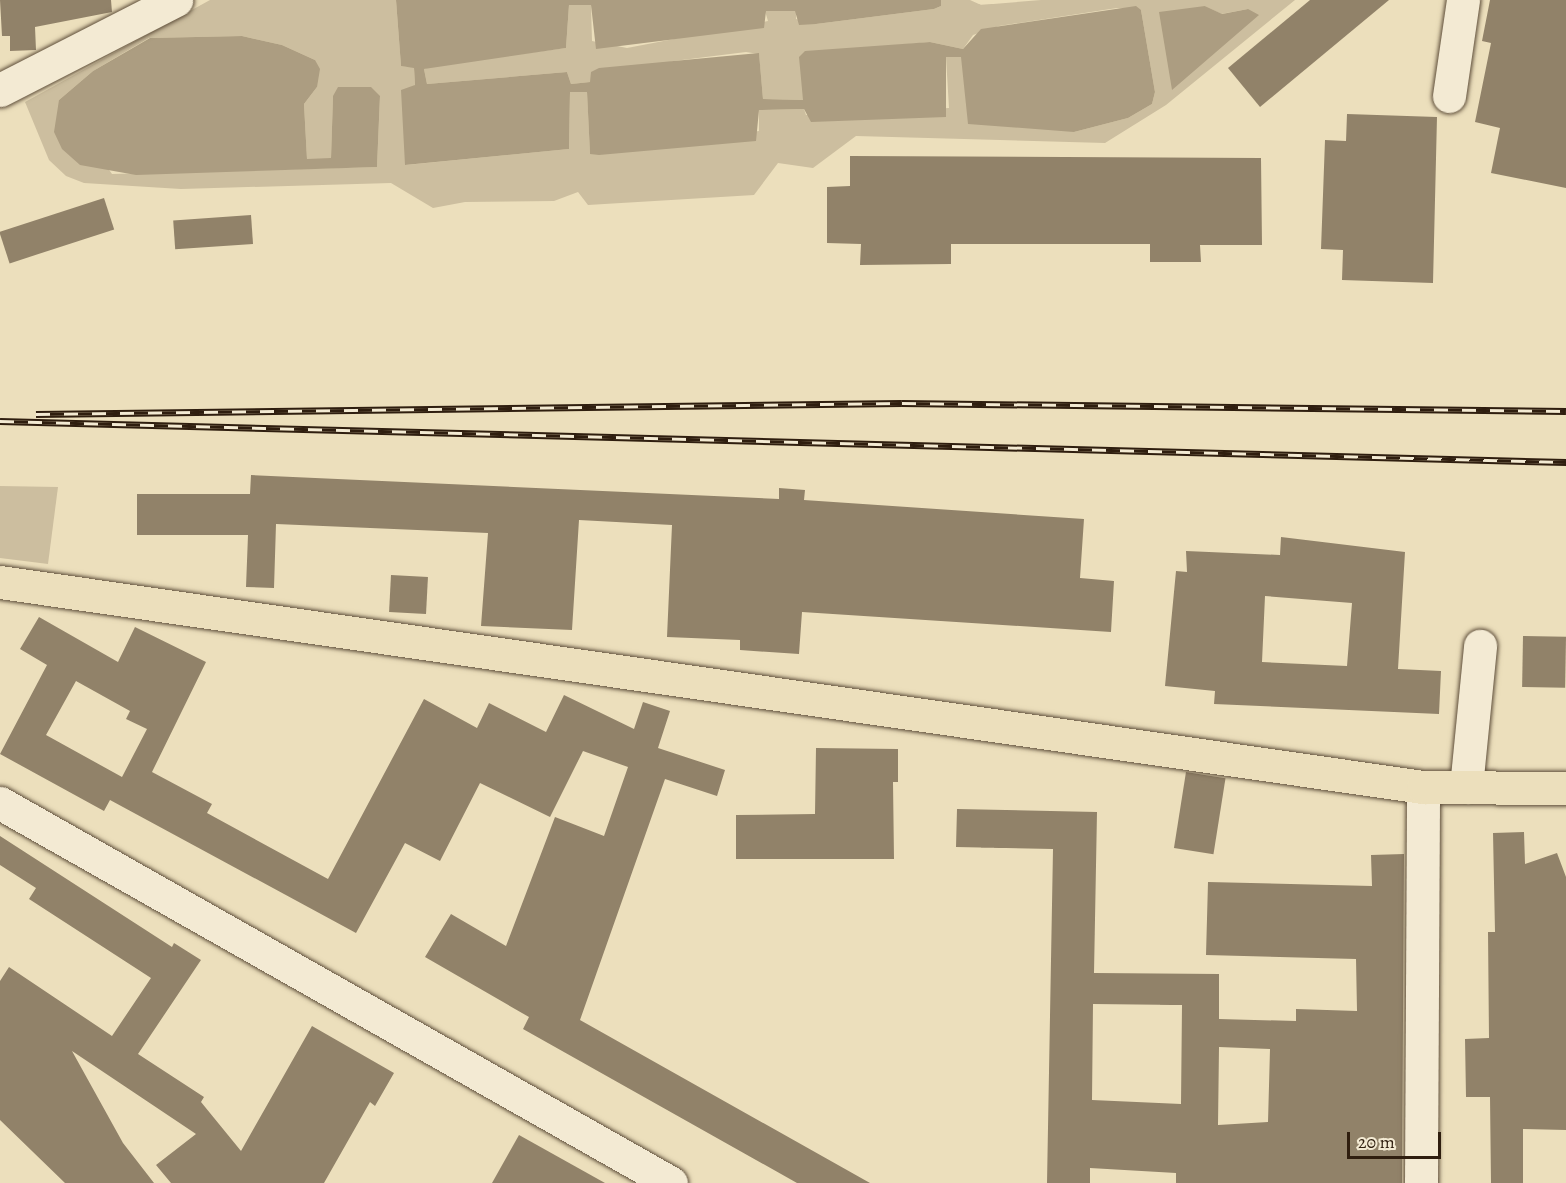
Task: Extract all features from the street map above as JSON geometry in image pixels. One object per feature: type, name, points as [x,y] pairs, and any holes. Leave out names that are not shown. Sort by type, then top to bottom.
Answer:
[{"type":"main road","points":[[0,582],[1423,787],[1566,788]]},
{"type":"street","points":[[0,90],[176,0]]},
{"type":"street","points":[[1449,96],[1462,0]]},
{"type":"street","points":[[1466,787],[1480,646]]},
{"type":"street","points":[[1421,1183],[1423,787]]},
{"type":"street","points":[[0,802],[671,1183]]},
{"type":"shaded area","points":[[210,0],[396,0],[401,66],[414,67],[415,85],[404,124],[406,165],[569,149],[570,92],[587,91],[590,154],[759,131],[759,110],[804,109],[806,115],[949,108],[946,57],[961,56],[1074,132],[1128,118],[1152,104],[1155,92],[1141,10],[1117,8],[999,26],[973,35],[963,49],[930,42],[887,46],[804,100],[763,99],[759,54],[746,52],[674,61],[590,82],[571,84],[567,72],[427,84],[424,69],[435,65],[566,48],[569,5],[591,5],[592,41],[627,48],[768,21],[765,11],[796,11],[796,19],[816,24],[934,9],[941,6],[941,0],[970,0],[981,5],[1041,0],[1295,0],[1166,105],[1105,143],[856,136],[813,168],[778,163],[754,195],[588,205],[578,192],[554,201],[465,202],[433,208],[391,183],[181,189],[84,183],[66,176],[49,160],[25,102]],"holes":[[[1205,6],[1221,14],[1248,9],[1172,89]],[[242,36],[282,45],[315,60],[317,87],[304,104],[307,159],[331,159],[333,96],[380,96],[377,167],[112,174],[59,100],[93,71],[149,38]]]},
{"type":"shaded area","points":[[396,0],[941,0],[941,6],[934,9],[816,24],[799,25],[795,11],[766,11],[764,28],[596,49],[591,5],[569,5],[566,48],[424,69],[427,84],[567,72],[571,84],[590,82],[591,72],[599,68],[759,53],[763,99],[803,100],[799,57],[805,51],[930,42],[963,49],[981,29],[1136,6],[1141,10],[1155,92],[1152,104],[1128,118],[1074,132],[968,124],[961,57],[946,57],[946,117],[811,122],[804,109],[759,110],[756,141],[599,155],[590,154],[587,92],[570,92],[569,149],[405,165],[401,90],[415,85],[414,68],[401,66]]},
{"type":"shaded area","points":[[1205,6],[1222,14],[1248,9],[1259,15],[1172,90],[1159,12]]},
{"type":"shaded area","points":[[242,36],[282,45],[315,60],[320,69],[317,87],[304,104],[307,159],[331,158],[333,96],[338,87],[371,87],[380,96],[377,167],[136,175],[80,165],[62,149],[54,132],[59,100],[93,71],[150,38]]},
{"type":"shaded area","points":[[0,486],[58,487],[48,564],[0,558]]},
{"type":"building","points":[[0,0],[111,0],[112,12],[35,27],[36,50],[10,51],[10,36],[2,36]]},
{"type":"building","points":[[1310,0],[1389,0],[1260,107],[1228,68]]},
{"type":"building","points":[[1490,0],[1566,0],[1566,188],[1491,173],[1500,128],[1475,122],[1491,43],[1482,41]]},
{"type":"building","points":[[1347,114],[1437,117],[1433,283],[1342,280],[1343,250],[1321,249],[1325,140],[1346,141]]},
{"type":"building","points":[[850,156],[1261,158],[1262,245],[1200,245],[1201,262],[1150,262],[1150,244],[951,244],[951,264],[860,265],[861,244],[827,243],[827,187],[850,186]]},
{"type":"building","points":[[104,198],[114,229],[10,263],[0,232]]},
{"type":"building","points":[[251,215],[253,244],[175,249],[173,220]]},
{"type":"building","points":[[251,475],[779,499],[779,488],[805,490],[804,500],[1084,519],[1080,578],[1114,581],[1111,632],[802,612],[799,654],[740,650],[740,640],[667,637],[672,525],[579,520],[572,630],[481,626],[488,533],[276,524],[274,588],[246,587],[248,535],[137,535],[137,494],[250,494]]},
{"type":"building","points":[[1281,537],[1405,552],[1398,669],[1441,671],[1439,714],[1214,704],[1215,691],[1165,686],[1176,571],[1187,572],[1186,551],[1280,555]],"holes":[[[1265,596],[1352,603],[1347,666],[1262,662]]]},
{"type":"building","points":[[391,575],[428,577],[426,614],[389,612]]},
{"type":"building","points":[[39,617],[118,662],[135,627],[206,662],[152,772],[212,804],[207,813],[328,879],[424,699],[477,728],[489,703],[546,732],[564,695],[634,729],[643,702],[670,711],[658,748],[725,770],[717,796],[665,779],[580,1020],[870,1183],[797,1183],[523,1029],[529,1017],[425,957],[451,914],[506,946],[555,817],[604,836],[628,767],[583,751],[550,817],[480,783],[440,861],[405,843],[356,933],[110,800],[104,811],[0,754],[47,665],[20,649]],"holes":[[[76,681],[130,711],[126,719],[147,729],[122,777],[46,735]]]},
{"type":"building","points":[[1523,636],[1566,637],[1565,688],[1522,687]]},
{"type":"building","points":[[816,748],[898,749],[898,782],[893,782],[894,859],[736,859],[736,815],[815,814]]},
{"type":"building","points":[[1186,772],[1226,778],[1213,854],[1174,848]]},
{"type":"building","points":[[957,809],[1097,812],[1094,973],[1219,974],[1219,1019],[1296,1021],[1296,1009],[1357,1011],[1356,959],[1206,955],[1208,882],[1372,886],[1371,855],[1404,854],[1402,1183],[1176,1183],[1176,1173],[1090,1168],[1090,1183],[1047,1183],[1053,849],[956,847]],"holes":[[[1093,1004],[1182,1005],[1181,1104],[1092,1100]],[[1219,1047],[1270,1049],[1268,1122],[1218,1125]]]},
{"type":"building","points":[[1524,832],[1525,864],[1557,853],[1566,877],[1566,1130],[1523,1129],[1523,1183],[1491,1183],[1490,1097],[1466,1097],[1465,1039],[1489,1038],[1488,932],[1495,932],[1493,833]]},
{"type":"building","points":[[0,836],[172,947],[174,943],[201,960],[138,1054],[204,1097],[201,1102],[241,1151],[312,1026],[394,1073],[375,1106],[370,1102],[324,1183],[171,1183],[156,1165],[196,1134],[72,1051],[123,1143],[154,1183],[65,1183],[0,1120],[0,981],[9,967],[112,1036],[151,978],[29,899],[36,888],[0,865]]},
{"type":"building","points":[[519,1135],[605,1183],[492,1183]]},
{"type":"railway","points":[[36,414],[902,403],[1566,411]]},
{"type":"railway","points":[[0,421],[1566,462]]}]
